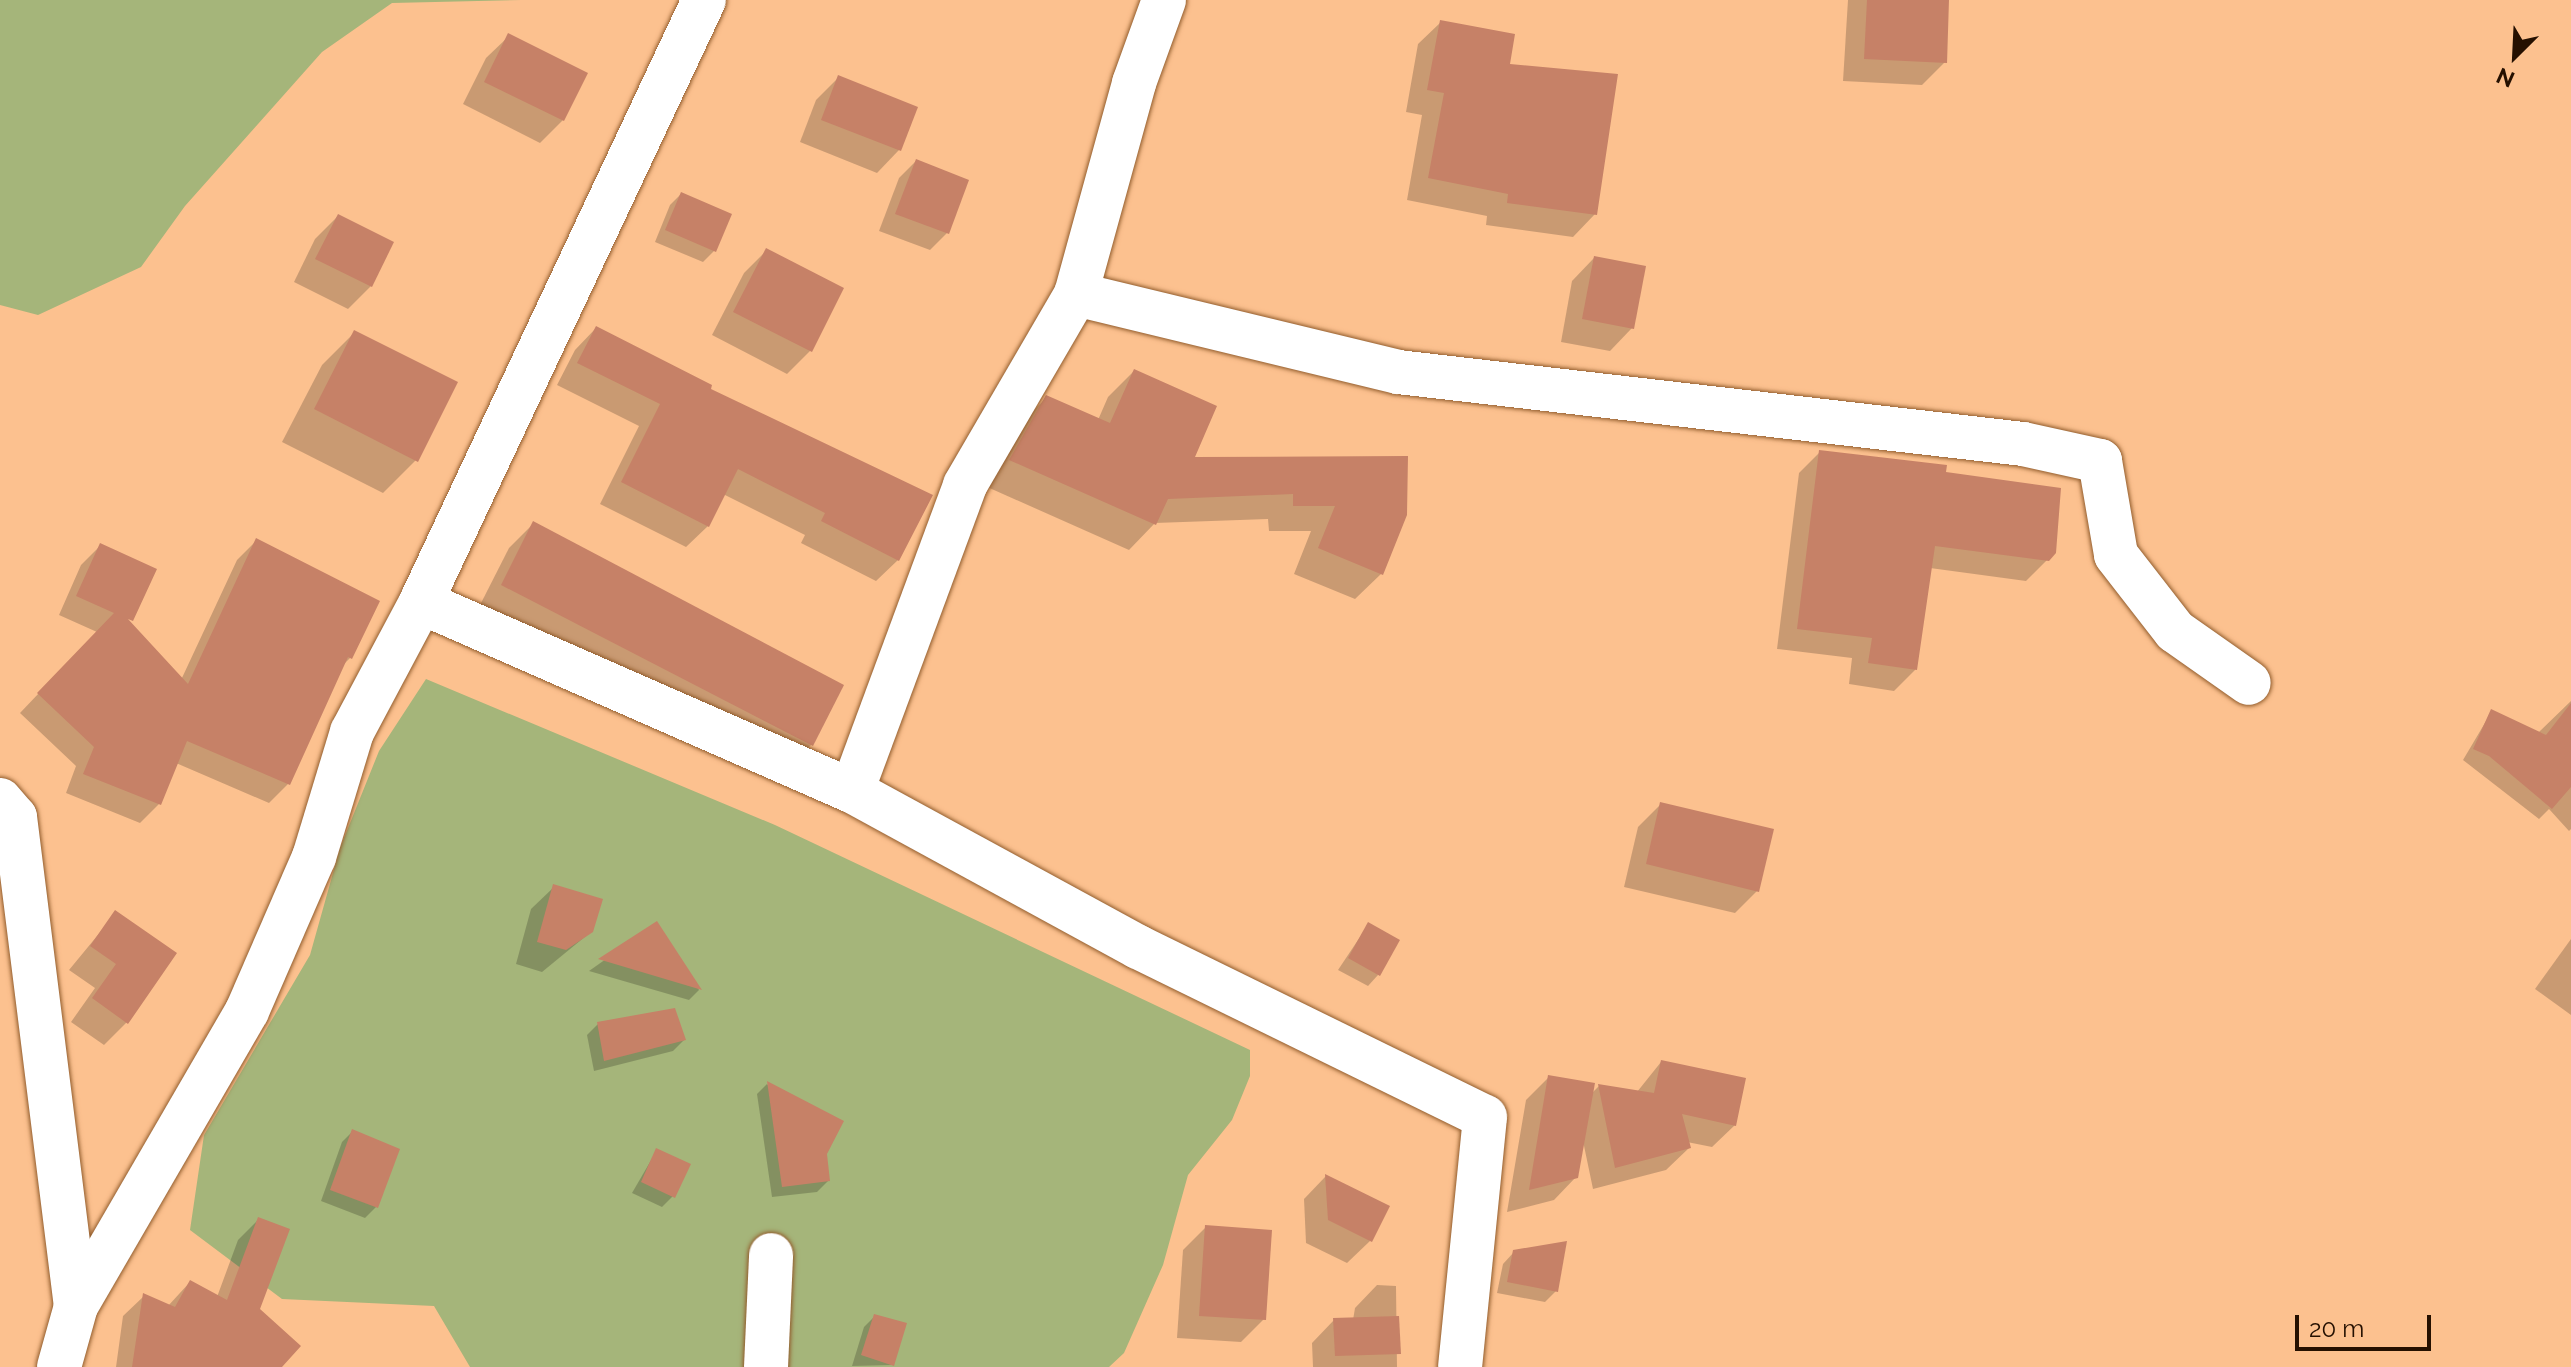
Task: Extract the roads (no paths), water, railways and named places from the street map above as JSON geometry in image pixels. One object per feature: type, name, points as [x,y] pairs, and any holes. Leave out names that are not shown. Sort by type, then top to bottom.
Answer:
[{"type":"street","points":[[59,1367],[76,1306],[247,1011],[314,857],[352,732],[421,602],[704,0]]},
{"type":"street","points":[[852,791],[965,485],[1076,294],[1134,83],[1164,0]]},
{"type":"street","points":[[1076,294],[1398,372],[2023,444],[2100,461],[2116,555],[2175,631],[2249,683]]},
{"type":"street","points":[[421,602],[852,791],[1138,947],[1485,1117],[1460,1367]]},
{"type":"street","points":[[0,800],[15,817],[76,1306]]},
{"type":"street","points":[[766,1367],[771,1255]]}]
